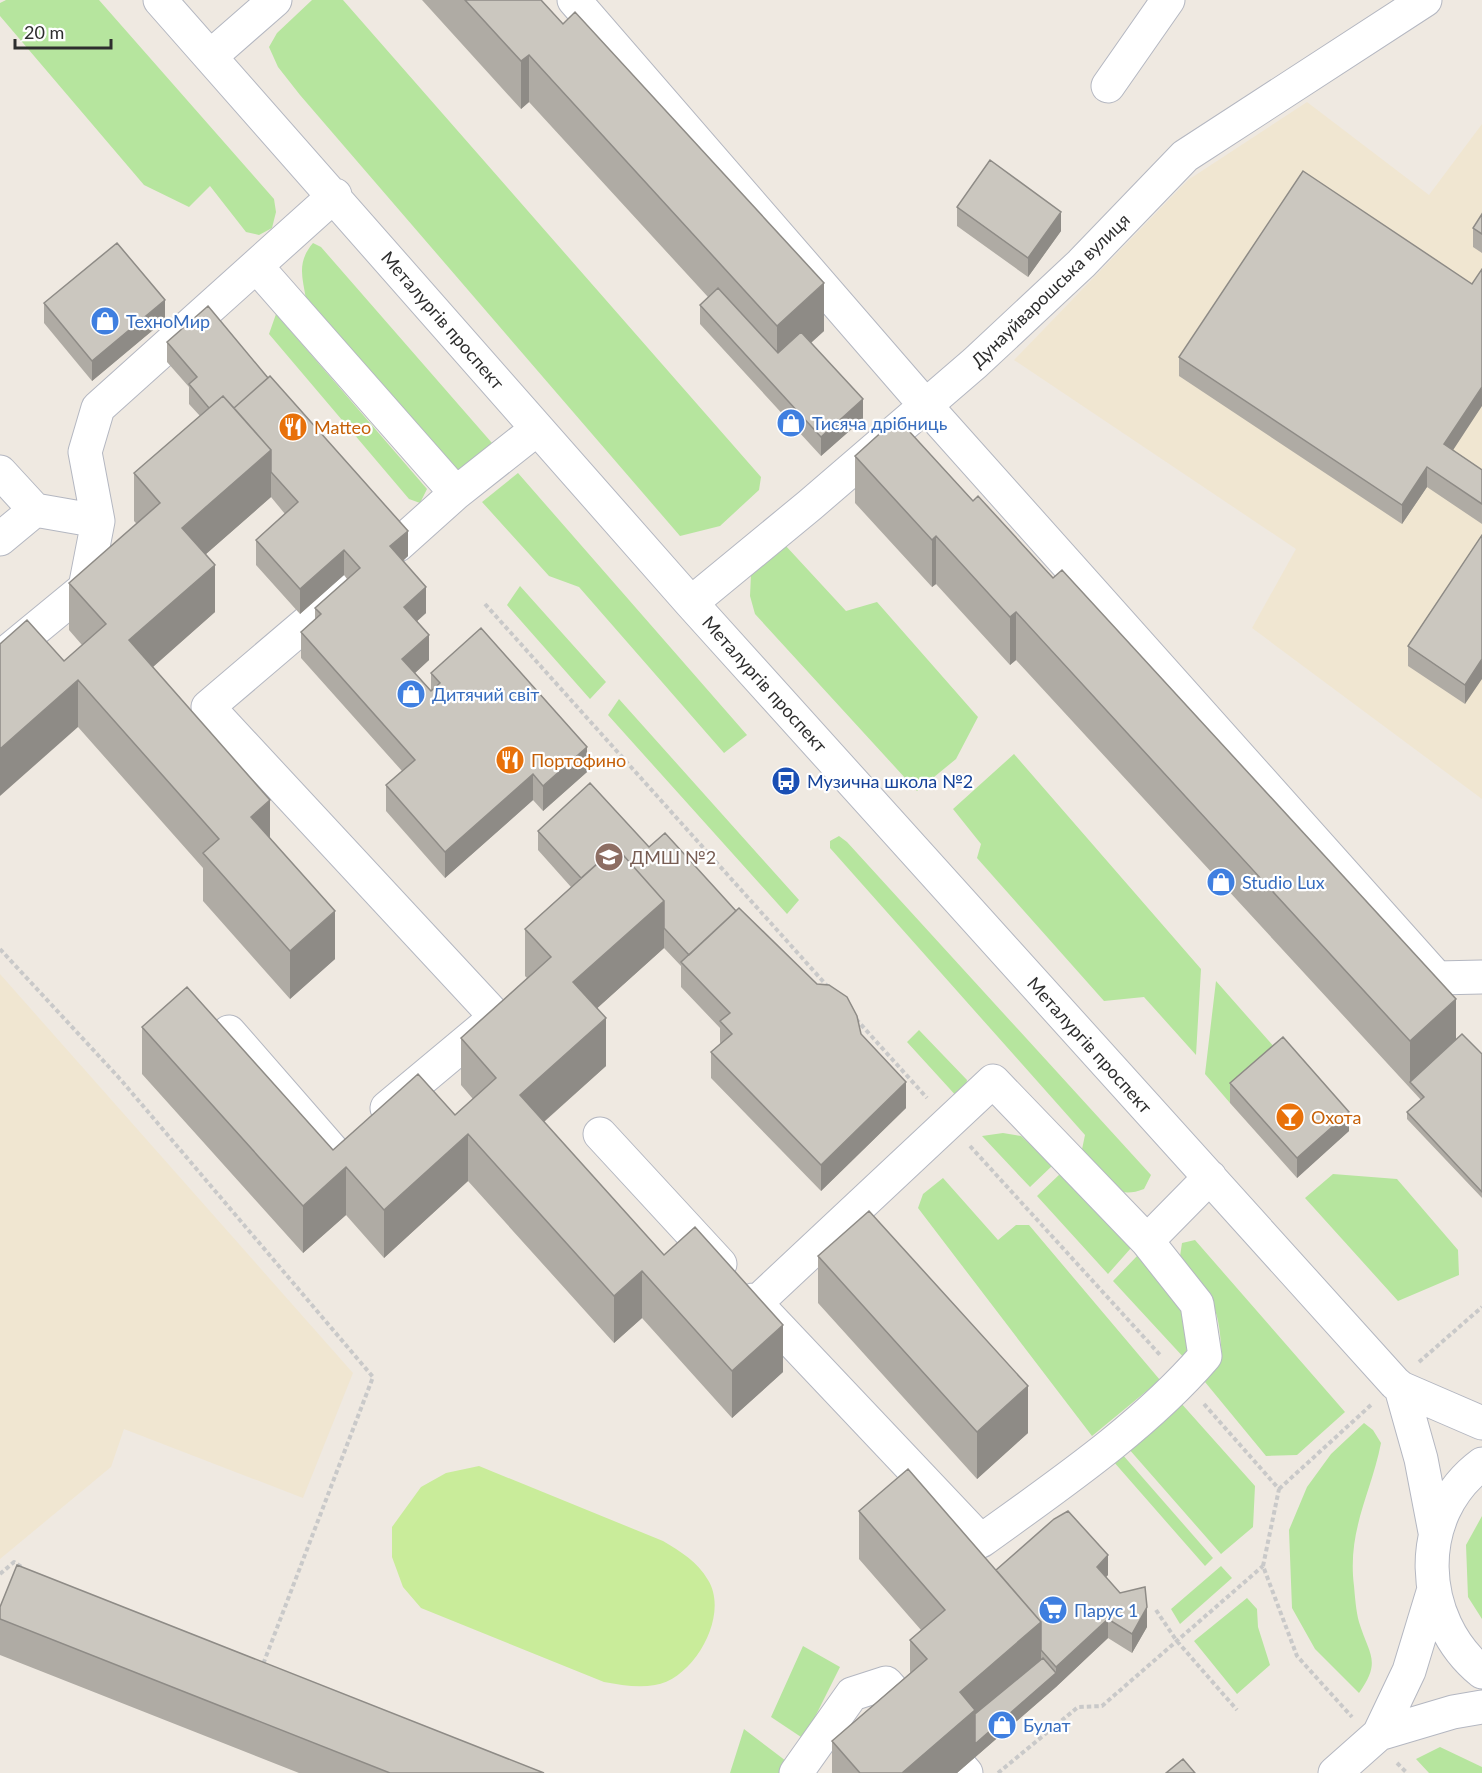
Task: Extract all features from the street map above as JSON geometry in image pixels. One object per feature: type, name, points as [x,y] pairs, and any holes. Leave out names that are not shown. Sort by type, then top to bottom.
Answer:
[{"type":"street","name":"Металургів проспект","points":[[160,0],[335,195],[537,429],[692,603],[1401,1388],[1482,1422]]},
{"type":"street","points":[[211,56],[275,0]]},
{"type":"street","points":[[574,0],[926,406],[1437,978],[1482,977]]},
{"type":"street","points":[[1108,86],[1168,0]]},
{"type":"street","name":"Дунауйварошська вулиця","points":[[692,603],[926,406],[1081,264],[1185,156],[1425,0]]},
{"type":"street","points":[[0,658],[85,588],[98,521],[85,452],[98,408],[335,195]]},
{"type":"street","points":[[257,267],[456,493]]},
{"type":"street","points":[[398,545],[456,493],[537,429]]},
{"type":"street","points":[[0,472],[35,510],[98,521]]},
{"type":"street","points":[[0,539],[35,510]]},
{"type":"street","points":[[229,1032],[334,1152],[496,1017],[208,707],[352,584]]},
{"type":"street","points":[[600,1134],[756,1303],[981,1541],[1074,1474],[1184,1381],[1205,1356],[1197,1304],[1146,1241],[993,1081],[756,1303]]},
{"type":"street","points":[[1146,1241],[1210,1178]]},
{"type":"street","name":"Металургів проспект","points":[[1401,1388],[1421,1459],[1436,1532]]},
{"type":"street","points":[[1482,1464],[1471,1472],[1449,1500],[1436,1532],[1431,1562],[1433,1592],[1445,1629],[1467,1660],[1482,1672]]},
{"type":"street","points":[[1335,1773],[1379,1734],[1409,1671],[1433,1592]]},
{"type":"street","points":[[796,1773],[852,1694],[886,1683],[966,1773]]},
{"type":"street","points":[[1379,1734],[1453,1712],[1482,1707]]},
{"type":"path","points":[[0,949],[121,1080],[373,1377],[261,1671]]},
{"type":"path","points":[[0,1574],[14,1562],[32,1573]]},
{"type":"path","points":[[998,1773],[1078,1707],[1102,1706],[1263,1566]]},
{"type":"path","points":[[1156,1610],[1176,1640],[1237,1710]]},
{"type":"shaded area","points":[[1307,102],[1429,195],[1482,124],[1482,799],[1252,628],[1296,549],[1014,360],[1188,180]]},
{"type":"shaded area","points":[[0,974],[353,1373],[303,1498],[124,1429],[111,1467],[0,1559]]},
{"type":"green space","points":[[6,0],[99,0],[274,199],[276,212],[272,228],[259,235],[246,232],[210,186],[189,207],[144,185],[0,16],[0,3]]},
{"type":"green space","points":[[312,0],[343,0],[761,477],[759,490],[720,526],[680,536],[278,67],[269,47],[277,33]]},
{"type":"green space","points":[[313,243],[321,247],[492,443],[460,472],[449,466],[306,299],[302,270],[305,257]]},
{"type":"green space","points":[[276,314],[427,489],[420,503],[409,499],[269,334]]},
{"type":"green space","points":[[518,473],[747,735],[724,753],[579,587],[549,576],[482,502]]},
{"type":"green space","points":[[785,545],[846,611],[877,602],[978,717],[956,759],[917,791],[755,614],[750,596],[751,574]]},
{"type":"green space","points":[[520,586],[606,682],[590,699],[507,605]]},
{"type":"green space","points":[[619,699],[799,900],[787,914],[608,715]]},
{"type":"green space","points":[[1014,754],[1201,969],[1196,1055],[1144,997],[1104,1001],[977,858],[981,844],[953,809]]},
{"type":"green space","points":[[839,836],[847,842],[1151,1175],[1144,1189],[1123,1192],[1108,1185],[1101,1178],[1081,1154],[1085,1135],[830,848],[830,841]]},
{"type":"green space","points":[[1216,981],[1283,1057],[1230,1103],[1205,1074]]},
{"type":"green space","points":[[919,1030],[967,1080],[965,1093],[959,1099],[907,1042]]},
{"type":"green space","points":[[1003,1133],[1021,1136],[1053,1165],[1030,1187],[982,1136]]},
{"type":"green space","points":[[1061,1173],[1131,1248],[1108,1274],[1037,1196]]},
{"type":"green space","points":[[1333,1174],[1397,1179],[1458,1250],[1459,1275],[1398,1301],[1305,1198]]},
{"type":"green space","points":[[943,1178],[998,1240],[1016,1225],[1029,1225],[1160,1380],[1092,1436],[918,1208],[923,1194]]},
{"type":"green space","points":[[1195,1240],[1345,1412],[1297,1455],[1266,1456],[1205,1382],[1222,1358],[1219,1326],[1213,1305],[1200,1286],[1179,1263],[1182,1243]]},
{"type":"green space","points":[[1138,1255],[1189,1314],[1193,1330],[1186,1360],[1113,1281]]},
{"type":"green space","points":[[1180,1402],[1255,1486],[1253,1527],[1221,1554],[1128,1448]]},
{"type":"green space","points":[[1364,1423],[1373,1430],[1381,1443],[1354,1547],[1356,1609],[1372,1665],[1359,1693],[1315,1649],[1292,1608],[1289,1530],[1307,1487],[1331,1454]]},
{"type":"green space","points":[[1122,1454],[1213,1558],[1205,1566],[1113,1461]]},
{"type":"green space","points":[[479,1466],[663,1541],[694,1562],[704,1573],[714,1594],[714,1610],[711,1627],[704,1643],[695,1658],[683,1671],[669,1680],[649,1686],[604,1682],[421,1608],[403,1587],[392,1557],[392,1527],[421,1487],[446,1473]]},
{"type":"green space","points":[[1482,1516],[1482,1619],[1468,1597],[1466,1545]]},
{"type":"green space","points":[[1221,1566],[1232,1578],[1180,1624],[1171,1609]]},
{"type":"green space","points":[[1247,1598],[1257,1609],[1258,1627],[1270,1665],[1237,1694],[1194,1641]]},
{"type":"green space","points":[[803,1646],[840,1667],[804,1739],[771,1717]]},
{"type":"green space","points":[[744,1729],[786,1761],[780,1773],[730,1773]]},
{"type":"green space","points":[[1440,1747],[1482,1767],[1482,1773],[1429,1773],[1416,1759]]},
{"type":"building","points":[[465,0],[541,0],[563,24],[575,12],[824,283],[777,326],[529,55],[521,61]]},
{"type":"building","points":[[990,160],[1061,212],[1028,258],[957,207]]},
{"type":"building","points":[[1303,171],[1472,284],[1482,269],[1482,387],[1444,444],[1482,470],[1482,504],[1427,467],[1402,505],[1179,357]]},
{"type":"building","points":[[1482,214],[1482,234],[1473,228]]},
{"type":"building","name":"ТехноМир","points":[[117,243],[165,300],[92,361],[44,303]]},
{"type":"building","points":[[718,288],[778,353],[801,332],[863,399],[821,437],[700,305]]},
{"type":"building","points":[[208,306],[268,378],[234,408],[223,396],[209,408],[189,384],[197,377],[167,342]]},
{"type":"building","points":[[270,376],[408,531],[390,546],[426,587],[404,607],[429,635],[402,659],[431,691],[440,683],[431,673],[481,628],[587,747],[543,786],[533,774],[445,852],[386,785],[415,760],[301,632],[321,614],[315,608],[360,568],[344,550],[300,589],[256,540],[298,502],[271,472],[271,450],[234,408]]},
{"type":"building","points":[[223,396],[271,450],[182,528],[215,565],[129,640],[270,800],[251,817],[335,911],[290,951],[203,853],[219,839],[78,680],[0,749],[0,644],[27,620],[64,661],[106,624],[69,583],[160,503],[134,473]]},
{"type":"building","points":[[897,418],[973,501],[978,496],[1053,578],[1062,570],[1456,999],[1410,1041],[1016,612],[1010,617],[936,536],[932,540],[855,456]]},
{"type":"building","points":[[1482,535],[1482,659],[1465,685],[1408,646]]},
{"type":"building","points":[[590,783],[649,847],[665,833],[736,911],[689,955],[664,928],[664,901],[616,847],[581,878],[538,831]]},
{"type":"building","points":[[616,847],[664,901],[573,982],[606,1018],[520,1095],[664,1255],[695,1227],[783,1325],[732,1371],[642,1271],[614,1296],[468,1134],[384,1210],[346,1167],[303,1206],[142,1027],[187,987],[333,1150],[418,1074],[455,1115],[496,1078],[461,1038],[551,957],[525,929]]},
{"type":"building","points":[[739,908],[817,984],[829,985],[847,997],[857,1016],[861,1034],[906,1082],[821,1165],[711,1052],[732,1034],[720,1021],[730,1013],[681,962]]},
{"type":"building","points":[[1462,1034],[1482,1054],[1482,1192],[1407,1112],[1424,1097],[1410,1082]]},
{"type":"building","name":"Охота","points":[[1283,1037],[1349,1112],[1297,1158],[1230,1083]]},
{"type":"building","points":[[869,1211],[1028,1386],[977,1432],[818,1256]]},
{"type":"building","points":[[908,1469],[1041,1622],[960,1692],[975,1710],[902,1773],[860,1773],[832,1741],[927,1659],[910,1640],[945,1610],[859,1511]]},
{"type":"building","name":"Парус 1","points":[[1068,1511],[1108,1555],[1097,1567],[1120,1593],[1145,1587],[1147,1607],[1132,1634],[1108,1619],[1056,1667],[1041,1650],[1041,1622],[996,1570],[1054,1519]]},
{"type":"building","points":[[17,1565],[544,1773],[390,1773],[0,1619],[0,1607]]},
{"type":"building","points":[[1043,1658],[1056,1673],[975,1744],[975,1714]]},
{"type":"building","points":[[1183,1759],[1195,1773],[1166,1773]]},
{"type":"place","name":"ТехноМир","points":[[105,321]]},
{"type":"place","name":"Тисяча дрібниць","points":[[791,423]]},
{"type":"place","name":"Matteo","points":[[293,427]]},
{"type":"place","name":"Дитячий світ","points":[[411,694]]},
{"type":"place","name":"Портофино","points":[[510,760]]},
{"type":"place","name":"Музична школа №2","points":[[786,781]]},
{"type":"place","name":"ДМШ №2","points":[[609,857]]},
{"type":"place","name":"Studio Lux","points":[[1221,882]]},
{"type":"place","name":"Охота","points":[[1290,1117]]},
{"type":"place","name":"Парус 1","points":[[1053,1610]]},
{"type":"place","name":"Булат","points":[[1002,1725]]}]
